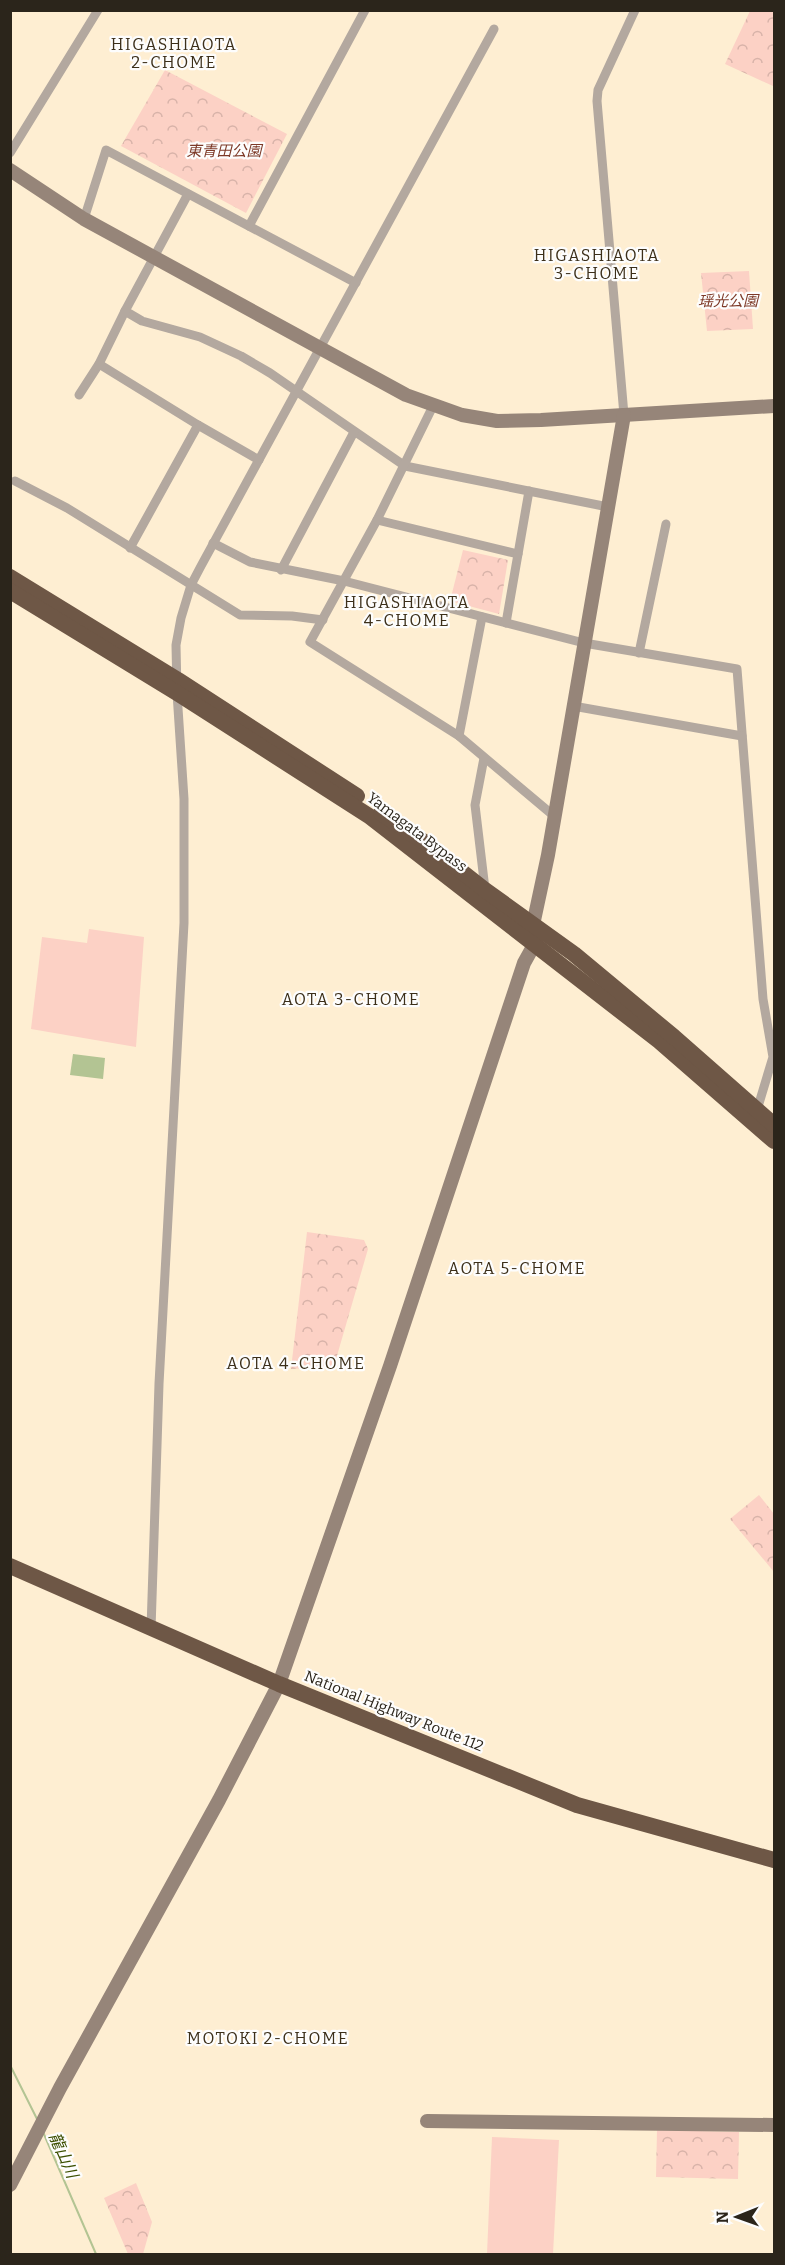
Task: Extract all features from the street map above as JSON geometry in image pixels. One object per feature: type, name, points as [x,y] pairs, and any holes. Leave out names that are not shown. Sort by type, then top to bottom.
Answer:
[{"type":"highway","name":"Yamagata Bypass","points":[[10,577],[177,686],[369,816],[659,1041],[774,1141]]},
{"type":"highway","name":"Yamagata Bypass","points":[[10,591],[177,686],[340,784],[424,842],[608,982],[774,1125]]},
{"type":"highway","name":"National Highway Route 112","points":[[10,1566],[279,1684],[577,1805],[774,1860]]},
{"type":"street","points":[[10,153],[98,10]]},
{"type":"street","points":[[249,226],[365,10]]},
{"type":"street","points":[[10,2185],[60,2088],[209,1817],[279,1684],[390,1366],[524,963],[534,945],[533,925],[624,415],[597,101],[598,90],[635,10]]},
{"type":"street","points":[[151,1629],[159,1384],[184,923],[184,800],[177,686],[177,645],[181,618],[191,585],[213,543],[494,29]]},
{"type":"street","points":[[84,219],[106,150],[356,283]]},
{"type":"street","points":[[10,170],[84,219],[320,349],[406,395],[462,415],[497,421],[542,420],[774,406]]},
{"type":"street","points":[[79,395],[99,364],[188,194]]},
{"type":"street","points":[[125,311],[142,321],[200,337],[241,356],[270,373],[405,466],[608,507]]},
{"type":"street","points":[[99,364],[259,460]]},
{"type":"street","points":[[433,406],[377,520],[310,642],[459,736],[554,816]]},
{"type":"street","points":[[130,548],[198,425]]},
{"type":"street","points":[[281,570],[354,432]]},
{"type":"street","points":[[15,481],[67,507],[240,615],[292,616],[323,620]]},
{"type":"street","points":[[506,623],[530,491]]},
{"type":"street","points":[[377,520],[518,554]]},
{"type":"street","points":[[639,653],[666,524]]},
{"type":"street","points":[[213,543],[250,562],[344,581],[584,643],[737,669],[763,999],[773,1057],[757,1110]]},
{"type":"street","points":[[459,736],[482,617]]},
{"type":"street","points":[[573,706],[742,736]]},
{"type":"street","points":[[484,758],[476,805],[485,890]]},
{"type":"street","points":[[427,2121],[774,2125]]},
{"type":"green space","points":[[750,11],[774,11],[773,86],[725,64]]},
{"type":"green space","name":"東青田公園","points":[[165,70],[287,134],[246,213],[121,146]]},
{"type":"green space","name":"瑶光公園","points":[[749,271],[753,329],[707,331],[701,273]]},
{"type":"green space","points":[[463,550],[508,560],[499,614],[450,601]]},
{"type":"green space","points":[[89,929],[144,937],[136,1047],[31,1029],[42,937],[87,943]]},
{"type":"green space","points":[[307,1232],[364,1240],[368,1249],[334,1366],[291,1369]]},
{"type":"green space","points":[[759,1495],[774,1514],[774,1572],[730,1519]]},
{"type":"green space","points":[[657,2130],[739,2132],[738,2179],[656,2177]]},
{"type":"green space","points":[[492,2137],[559,2140],[553,2254],[487,2254]]},
{"type":"green space","points":[[136,2183],[152,2222],[143,2254],[128,2254],[104,2198]]},
{"type":"shaded area","points":[[73,1054],[105,1058],[103,1079],[70,1075]]},
{"type":"waterway","name":"龍山川","points":[[10,2065],[37,2119]]},
{"type":"waterway","name":"龍山川","points":[[43,2132],[96,2254]]},
{"type":"district","name":"HIGASHIAOTA 2-CHOME","points":[[174,53]]},
{"type":"district","name":"HIGASHIAOTA 3-CHOME","points":[[597,264]]},
{"type":"district","name":"HIGASHIAOTA 4-CHOME","points":[[407,611]]},
{"type":"district","name":"AOTA 3-CHOME","points":[[351,999]]},
{"type":"district","name":"AOTA 5-CHOME","points":[[517,1268]]},
{"type":"district","name":"AOTA 4-CHOME","points":[[296,1363]]},
{"type":"district","name":"MOTOKI 2-CHOME","points":[[268,2038]]}]
